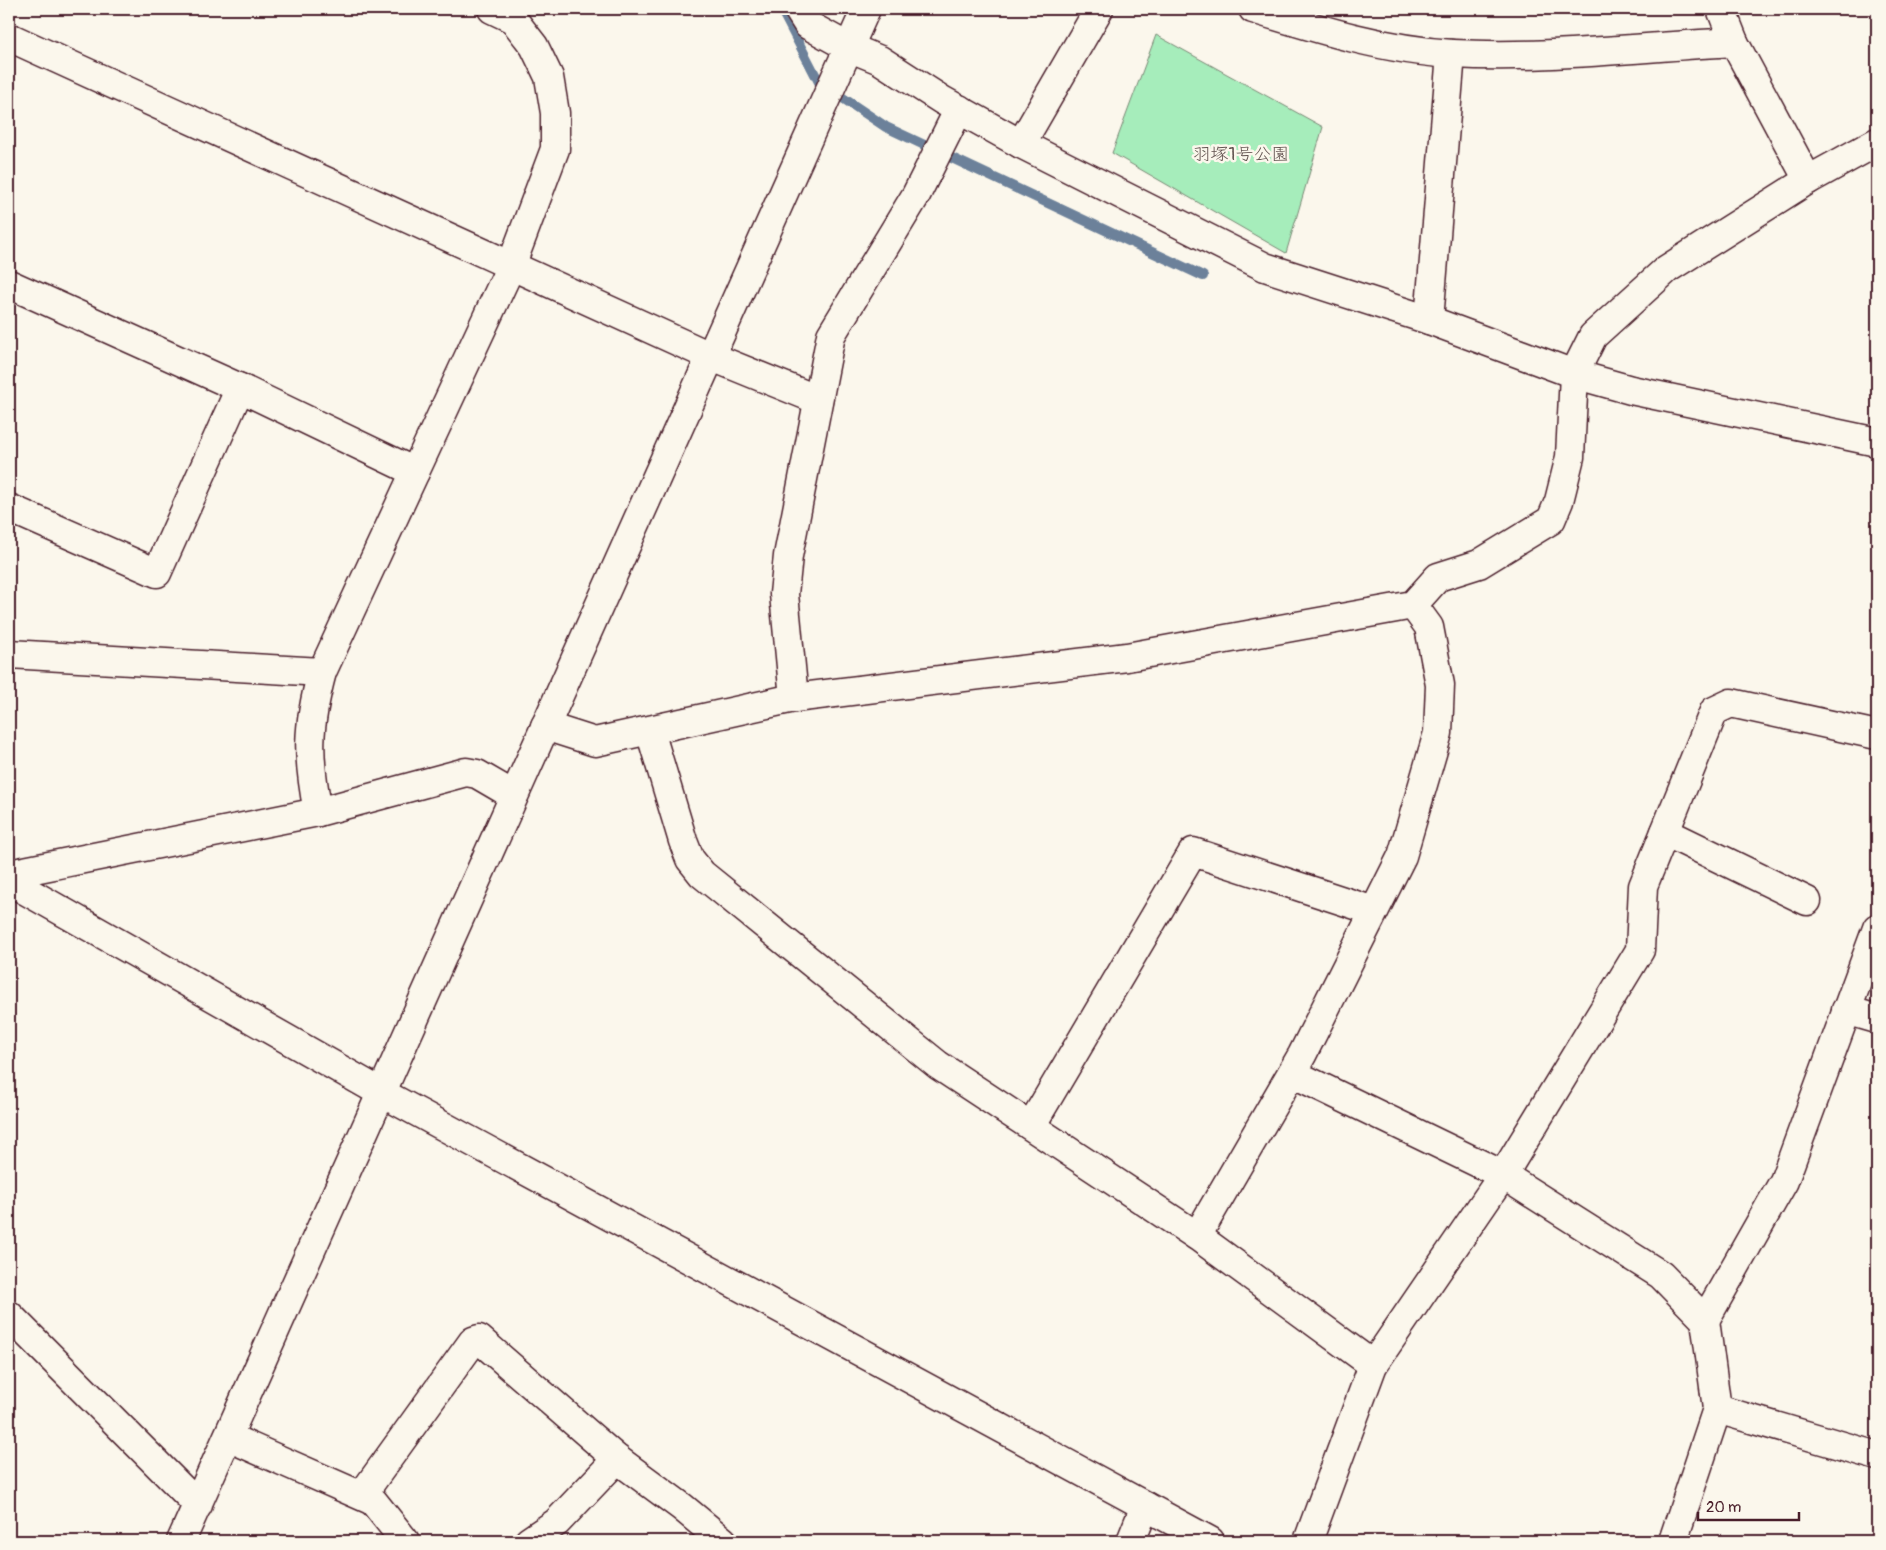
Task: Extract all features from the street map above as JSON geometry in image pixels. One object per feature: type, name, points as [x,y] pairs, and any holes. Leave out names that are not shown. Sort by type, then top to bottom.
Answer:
[{"type":"street","points":[[318,812],[310,773],[309,733],[313,704],[322,672],[511,266],[555,149],[555,113],[549,77],[534,46],[513,19],[492,9]]},
{"type":"street","points":[[798,9],[808,25],[848,47],[880,60],[959,109],[1021,144],[1265,267],[1428,320],[1574,374],[1631,390],[1877,442]]},
{"type":"street","points":[[181,1541],[866,9]]},
{"type":"street","points":[[1021,144],[1099,9]]},
{"type":"street","points":[[1253,9],[1345,37],[1451,54],[1506,55],[1734,42]]},
{"type":"street","points":[[1720,9],[1734,42],[1808,180]]},
{"type":"street","points":[[9,37],[712,357],[818,400]]},
{"type":"street","points":[[1428,320],[1451,54]]},
{"type":"street","points":[[794,698],[784,594],[788,556],[831,335],[916,195],[959,109]]},
{"type":"street","points":[[545,726],[595,742],[794,698],[1127,657],[1413,606],[1438,577],[1479,564],[1551,520],[1560,501],[1570,457],[1574,374],[1593,336],[1667,269],[1808,180],[1877,142]]},
{"type":"street","points":[[9,284],[240,388],[415,472]]},
{"type":"street","points":[[9,508],[157,573],[240,388]]},
{"type":"street","points":[[1197,1236],[1292,1073],[1402,856],[1438,733],[1440,685],[1430,627],[1413,606]]},
{"type":"street","points":[[9,654],[322,672]]},
{"type":"street","points":[[1308,1541],[1373,1365],[1503,1175],[1640,950],[1643,886],[1714,711],[1731,703],[1877,735]]},
{"type":"street","points":[[650,731],[683,841],[690,859],[702,874],[938,1065],[1197,1236],[1373,1365]]},
{"type":"street","points":[[9,874],[318,812],[466,772],[477,774],[513,795]]},
{"type":"street","points":[[1665,832],[1807,901]]},
{"type":"street","points":[[1031,1126],[1193,852],[1374,911]]},
{"type":"street","points":[[9,881],[382,1093],[1210,1541]]},
{"type":"street","points":[[1705,1320],[1784,1181],[1877,928]]},
{"type":"street","points":[[1846,1010],[1877,1019]]},
{"type":"street","points":[[1292,1073],[1503,1175],[1661,1275],[1705,1320],[1717,1409],[1673,1541]]},
{"type":"street","points":[[9,1315],[198,1506]]},
{"type":"street","points":[[362,1495],[473,1341],[479,1339],[617,1459],[682,1507],[723,1541]]},
{"type":"street","points":[[1717,1409],[1877,1456]]},
{"type":"street","points":[[228,1437],[373,1501],[405,1541]]},
{"type":"street","points":[[529,1541],[557,1522],[617,1459]]},
{"type":"street","points":[[1131,1541],[1145,1506]]},
{"type":"green space","name":"羽塚1号公園","points":[[1156,35],[1323,127],[1286,253],[1112,153]]},
{"type":"waterway","points":[[781,9],[819,82],[886,127],[1203,276]]}]
